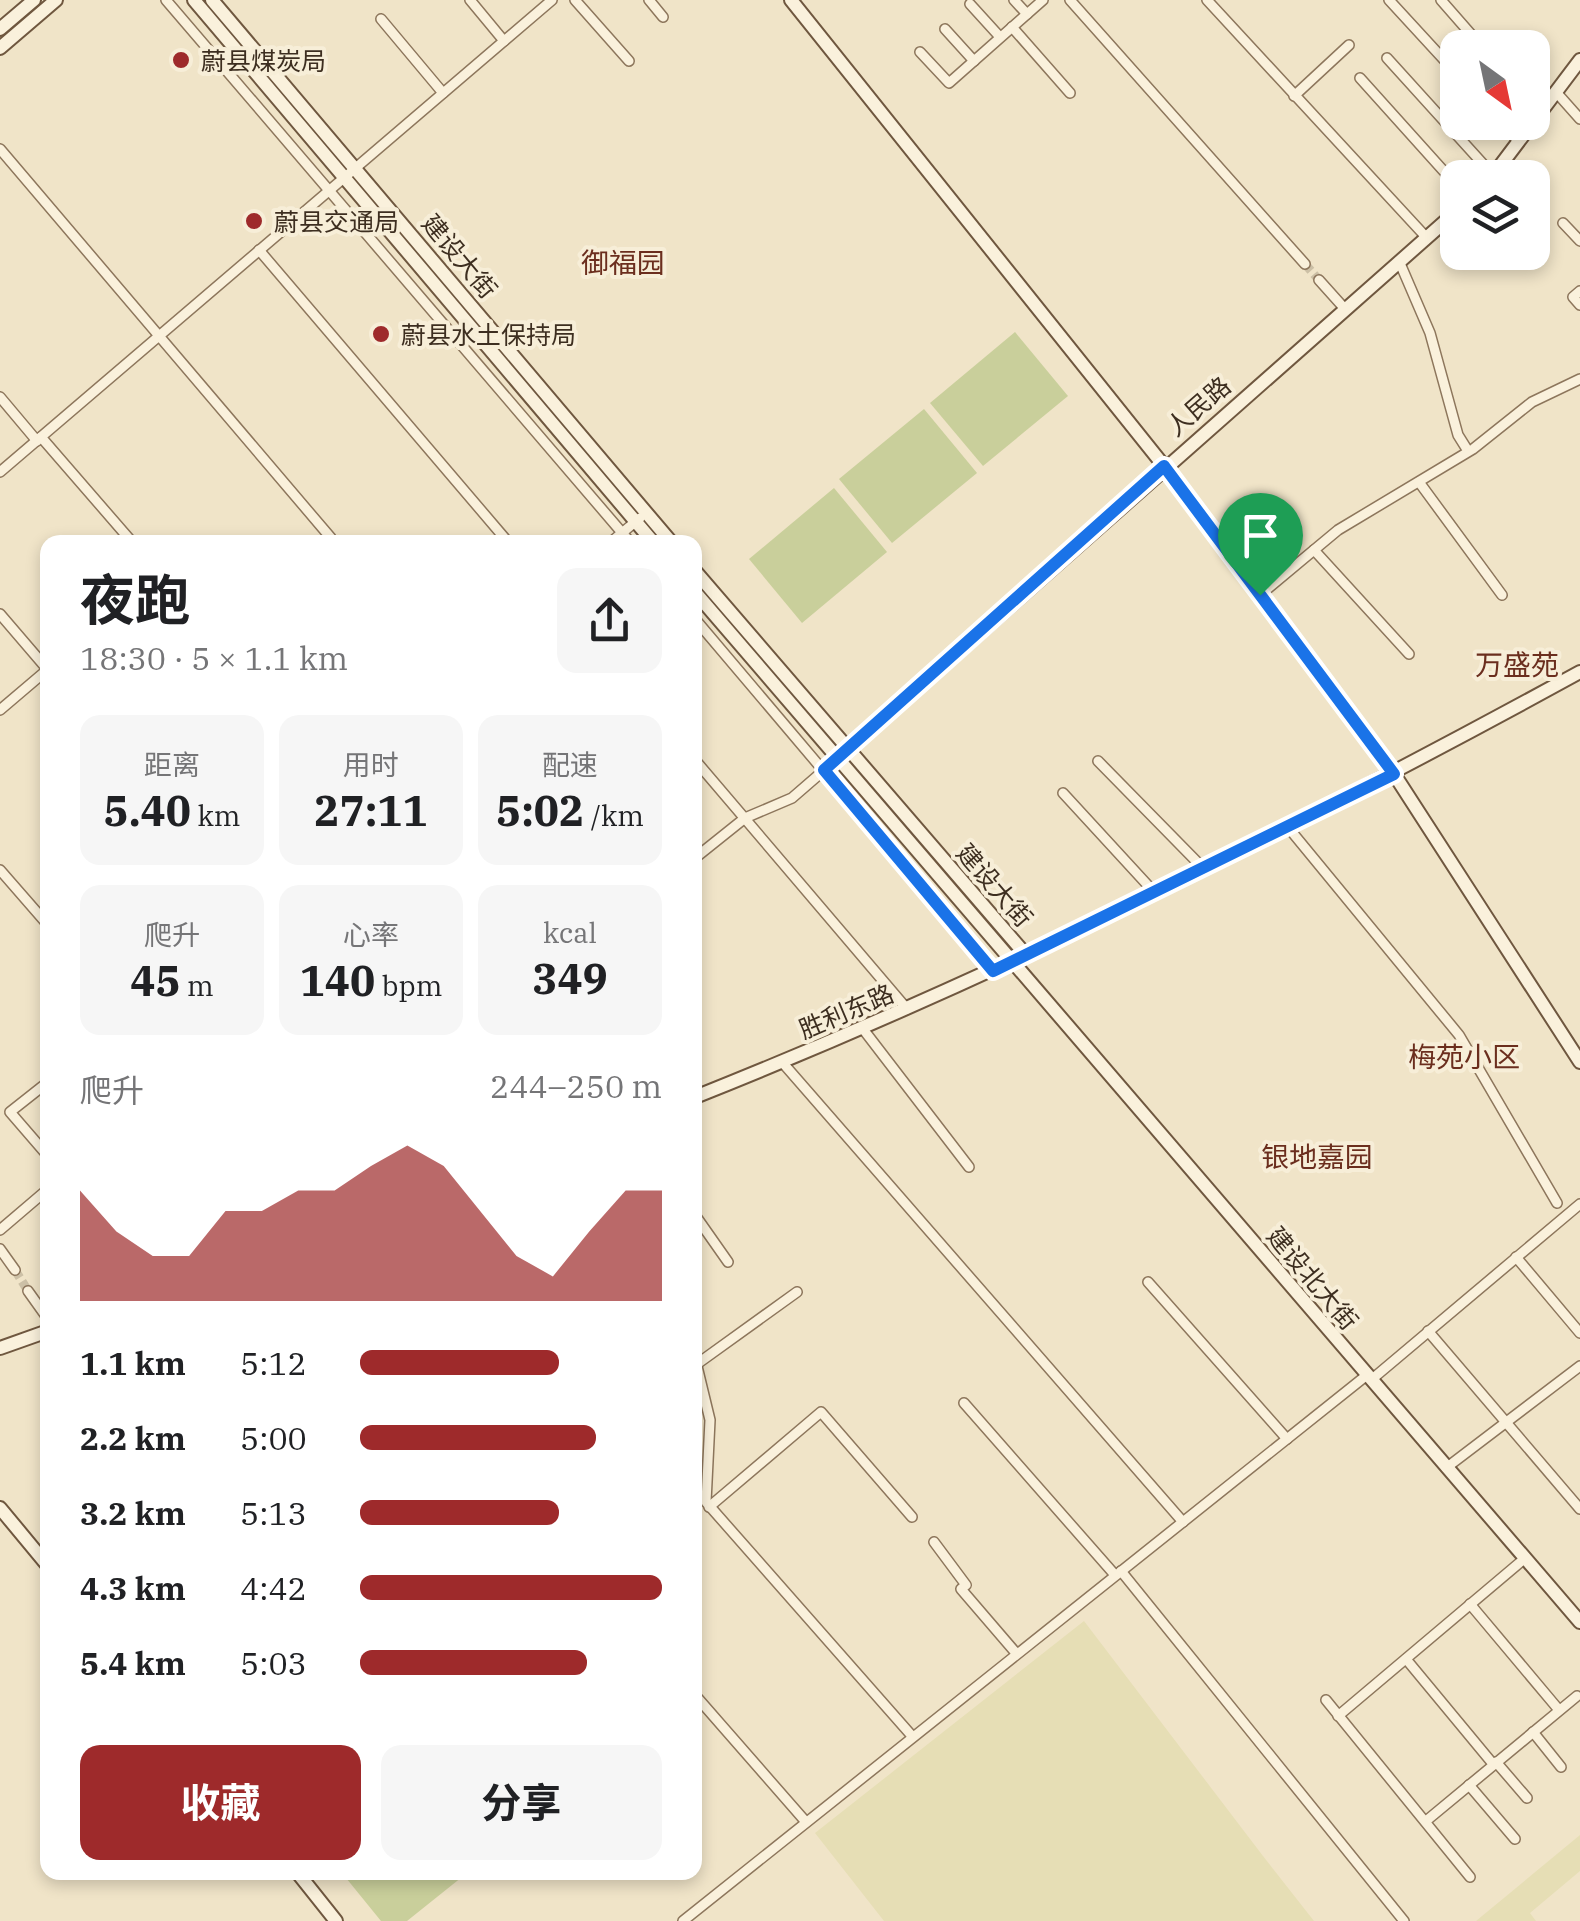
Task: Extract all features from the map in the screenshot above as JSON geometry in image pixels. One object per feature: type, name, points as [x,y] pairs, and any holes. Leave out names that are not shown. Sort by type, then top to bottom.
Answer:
[{"type":"main road","points":[[0,28],[34,0]]},
{"type":"main road","points":[[0,48],[56,0]]},
{"type":"main road","name":"建设大街","points":[[194,0],[351,172]]},
{"type":"main road","name":"建设大街","points":[[212,0],[640,518],[662,535]]},
{"type":"main road","points":[[791,0],[1164,466],[1394,774],[1580,1062]]},
{"type":"main road","points":[[1504,160],[1580,60]]},
{"type":"main road","name":"人民路","points":[[843,754],[1440,225]]},
{"type":"main road","name":"建设大街","points":[[640,518],[648,535]]},
{"type":"main road","name":"建设大街","points":[[702,580],[843,754]]},
{"type":"main road","name":"建设大街","points":[[702,600],[843,754],[1020,958]]},
{"type":"main road","name":"胜利东路","points":[[702,1094],[864,1029],[993,971],[1394,774],[1580,672]]},
{"type":"main road","name":"建设北大街","points":[[1020,958],[1369,1378],[1580,1622]]},
{"type":"main road","points":[[0,1348],[40,1335]]},
{"type":"main road","points":[[0,1508],[40,1556]]},
{"type":"main road","points":[[303,1880],[336,1921]]},
{"type":"street","points":[[166,0],[622,534],[640,518]]},
{"type":"street","points":[[470,0],[504,41]]},
{"type":"street","points":[[0,472],[552,0]]},
{"type":"street","points":[[576,0],[629,62]]},
{"type":"street","points":[[649,0],[663,17]]},
{"type":"street","points":[[1014,0],[1027,14]]},
{"type":"street","points":[[920,52],[949,83],[1043,0]]},
{"type":"street","points":[[1070,0],[1305,264]]},
{"type":"street","points":[[1207,0],[1426,237]]},
{"type":"street","points":[[1390,0],[1440,55]]},
{"type":"street","points":[[1441,0],[1467,30]]},
{"type":"street","points":[[970,4],[1000,37]]},
{"type":"street","points":[[381,19],[442,94]]},
{"type":"street","points":[[1012,27],[1070,93]]},
{"type":"street","points":[[945,29],[974,60]]},
{"type":"street","points":[[1294,96],[1349,45]]},
{"type":"street","points":[[1386,58],[1478,160]]},
{"type":"street","points":[[1360,78],[1440,167]]},
{"type":"street","points":[[1556,92],[1580,120]]},
{"type":"street","points":[[0,149],[328,535]]},
{"type":"street","points":[[1563,223],[1580,241]]},
{"type":"street","points":[[259,250],[502,535]]},
{"type":"street","points":[[1400,261],[1430,333],[1458,434],[1468,451]]},
{"type":"street","points":[[1318,280],[1345,308]]},
{"type":"street","points":[[1580,291],[1573,297],[1580,305]]},
{"type":"street","points":[[1260,595],[1338,530],[1468,451],[1532,402],[1580,380]]},
{"type":"street","points":[[0,398],[126,535]]},
{"type":"street","points":[[1419,482],[1502,595]]},
{"type":"street","points":[[1314,550],[1409,654]]},
{"type":"street","points":[[0,614],[40,662]]},
{"type":"street","points":[[702,627],[993,971]]},
{"type":"street","points":[[0,710],[40,676]]},
{"type":"street","points":[[702,852],[745,818],[792,798],[843,754]]},
{"type":"street","points":[[1098,761],[1203,868]]},
{"type":"street","points":[[702,768],[907,1009]]},
{"type":"street","points":[[1063,794],[1154,892]]},
{"type":"street","points":[[1287,826],[1459,1035],[1557,1203]]},
{"type":"street","points":[[0,870],[40,916]]},
{"type":"street","points":[[864,1029],[969,1167]]},
{"type":"street","points":[[782,1062],[1183,1522]]},
{"type":"street","points":[[40,1088],[10,1112],[40,1147]]},
{"type":"street","points":[[0,1230],[40,1196]]},
{"type":"street","points":[[684,1921],[1016,1653],[1428,1331],[1580,1204]]},
{"type":"street","points":[[702,1225],[728,1262]]},
{"type":"street","points":[[0,1249],[14,1270]]},
{"type":"street","points":[[1516,1257],[1580,1334]]},
{"type":"street","points":[[1148,1282],[1287,1440]]},
{"type":"street","points":[[28,1291],[40,1308]]},
{"type":"street","points":[[702,1357],[798,1292]]},
{"type":"street","points":[[1428,1331],[1580,1509]]},
{"type":"street","points":[[1446,1468],[1580,1366]]},
{"type":"street","points":[[702,1386],[710,1420],[709,1507],[912,1736]]},
{"type":"street","points":[[964,1403],[1118,1573],[1404,1921]]},
{"type":"street","points":[[709,1507],[821,1412],[912,1518]]},
{"type":"street","points":[[934,1542],[966,1585],[961,1589],[1016,1653]]},
{"type":"street","points":[[1338,1716],[1524,1559]]},
{"type":"street","points":[[1470,1604],[1560,1710]]},
{"type":"street","points":[[1406,1659],[1527,1798]]},
{"type":"street","points":[[1426,1820],[1577,1696]]},
{"type":"street","points":[[1326,1700],[1470,1877]]},
{"type":"street","points":[[702,1702],[806,1822]]},
{"type":"street","points":[[1533,1732],[1561,1767]]},
{"type":"street","points":[[1469,1785],[1515,1840]]},
{"type":"shaded area","points":[[1084,1621],[1314,1921],[884,1921],[815,1833]]},
{"type":"shaded area","points":[[1580,1835],[1580,1871],[1530,1913],[1536,1921],[1476,1921]]},
{"type":"green space","points":[[1015,332],[1068,396],[983,466],[930,403]]},
{"type":"green space","points":[[924,409],[977,473],[892,543],[839,479]]},
{"type":"green space","points":[[834,488],[887,552],[802,623],[749,559]]},
{"type":"green space","points":[[348,1880],[458,1880],[407,1921],[381,1921]]},
{"type":"tunnel","points":[[1305,264],[1319,280]]},
{"type":"tunnel","points":[[15,1270],[28,1291]]},
{"type":"place","name":"蔚县煤炭局","points":[[181,60]]},
{"type":"place","name":"蔚县交通局","points":[[254,221]]},
{"type":"place","name":"蔚县水土保持局","points":[[381,334]]},
{"type":"district","name":"御福园","points":[[623,262]]},
{"type":"district","name":"万盛苑","points":[[1517,664]]},
{"type":"district","name":"梅苑小区","points":[[1464,1056]]},
{"type":"district","name":"银地嘉园","points":[[1317,1156]]},
{"type":"route","points":[[1164,466],[1260,595],[1394,774],[993,971],[824,770],[1164,466]]}]
